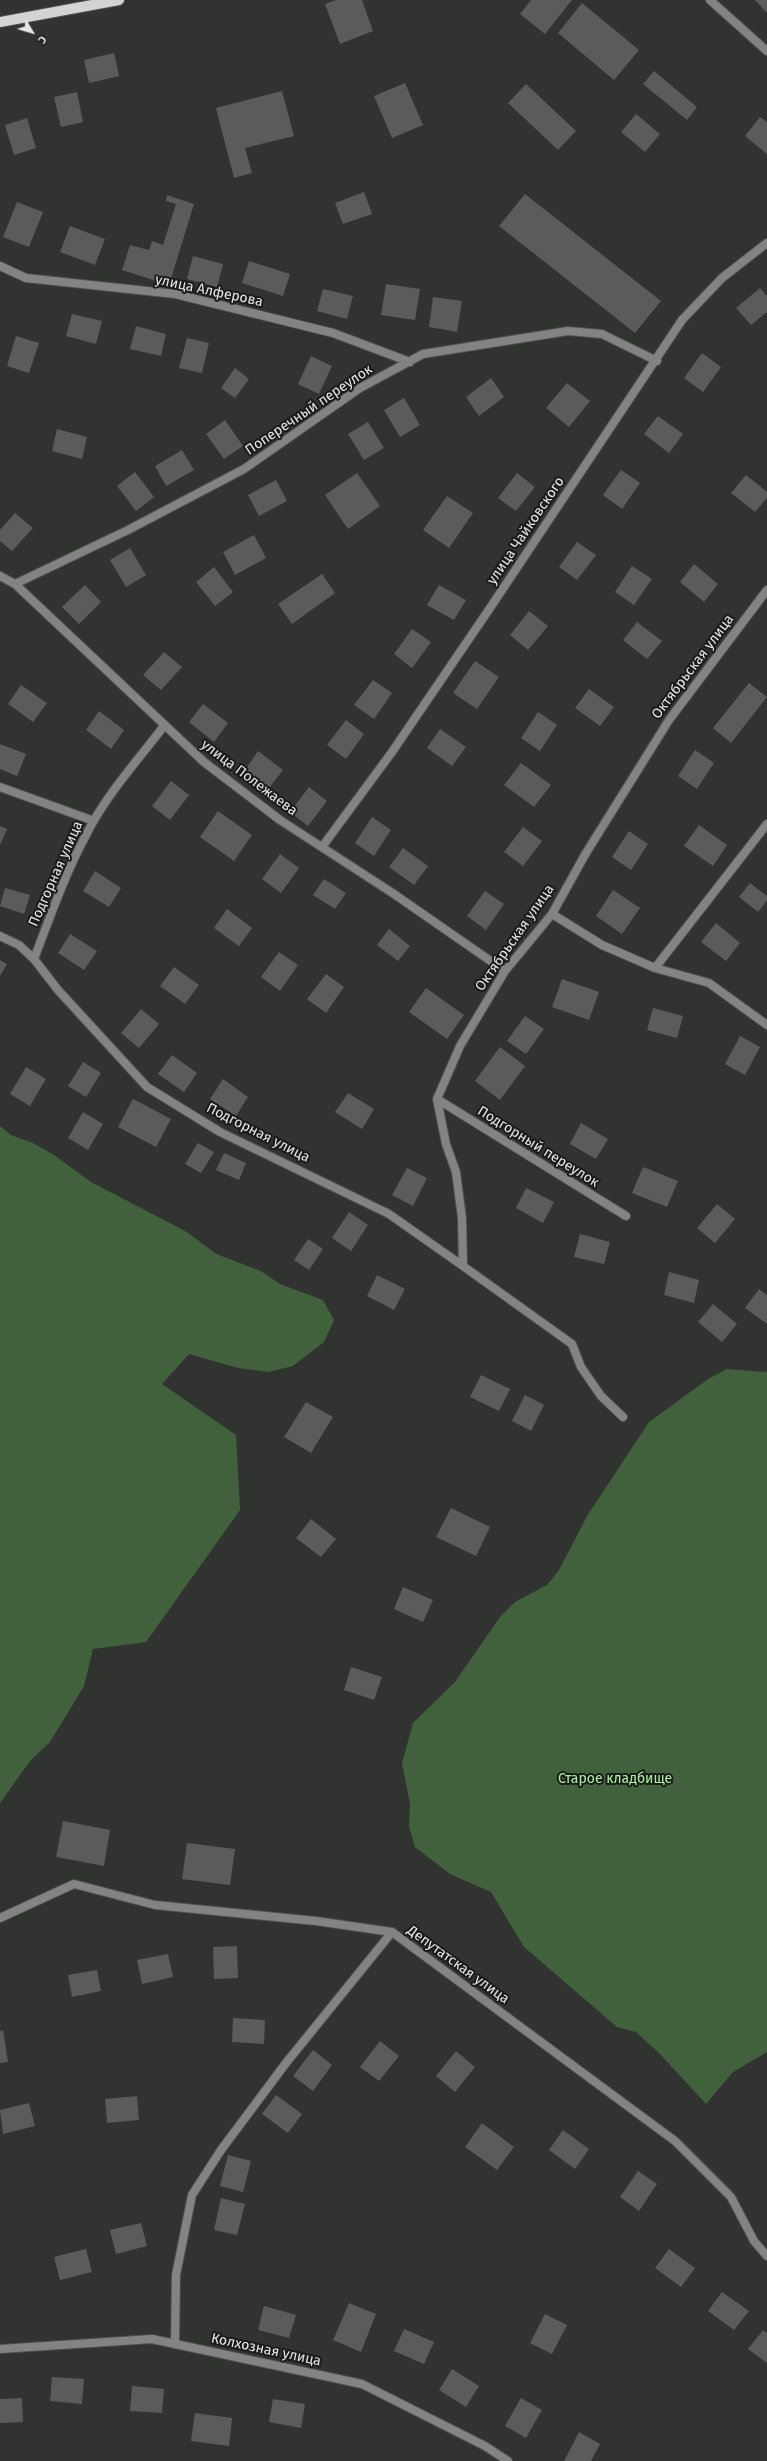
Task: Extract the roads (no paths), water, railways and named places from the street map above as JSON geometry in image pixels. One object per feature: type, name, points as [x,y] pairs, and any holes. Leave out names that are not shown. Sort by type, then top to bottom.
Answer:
[{"type":"main road","points":[[0,22],[119,0]]},
{"type":"street","points":[[710,0],[767,51]]},
{"type":"street","name":"улица Чайковского","points":[[322,847],[392,752],[687,315],[722,278],[767,243]]},
{"type":"street","name":"улица Алферова","points":[[0,266],[26,278],[175,294],[333,333],[410,362]]},
{"type":"street","name":"Поперечный переулок","points":[[16,584],[128,530],[244,469],[360,388],[423,354],[568,331],[602,334],[657,361]]},
{"type":"street","name":"улица Полежаева","points":[[0,576],[16,584],[164,726],[204,762],[280,820],[505,971]]},
{"type":"street","name":"Октябрьская улица","points":[[437,1099],[460,1046],[505,971],[552,914],[586,853],[669,720],[767,590]]},
{"type":"street","name":"Подгорная улица","points":[[34,958],[57,898],[86,834],[115,789],[164,726]]},
{"type":"street","points":[[0,787],[94,821]]},
{"type":"street","points":[[655,968],[767,824]]},
{"type":"street","points":[[552,914],[602,945],[655,968],[709,983],[767,1025]]},
{"type":"street","name":"Подгорная улица","points":[[0,936],[19,945],[34,958],[58,990],[147,1087],[220,1132],[389,1214],[462,1266]]},
{"type":"street","points":[[437,1099],[446,1144],[456,1172],[462,1218],[462,1266],[572,1344],[581,1368],[601,1396],[623,1417]]},
{"type":"street","name":"Подгорный переулок","points":[[437,1099],[626,1216]]},
{"type":"street","name":"Депутатская улица","points":[[0,1918],[74,1884],[155,1905],[316,1921],[392,1932],[676,2141],[731,2197],[754,2241],[767,2256]]},
{"type":"street","points":[[175,2344],[176,2275],[192,2195],[222,2150],[286,2063],[392,1932]]},
{"type":"street","name":"Колхозная улица","points":[[0,2349],[152,2339],[362,2384],[485,2446],[508,2461]]},
{"type":"park label","name":"Старое кладбище","points":[[615,1779]]}]
